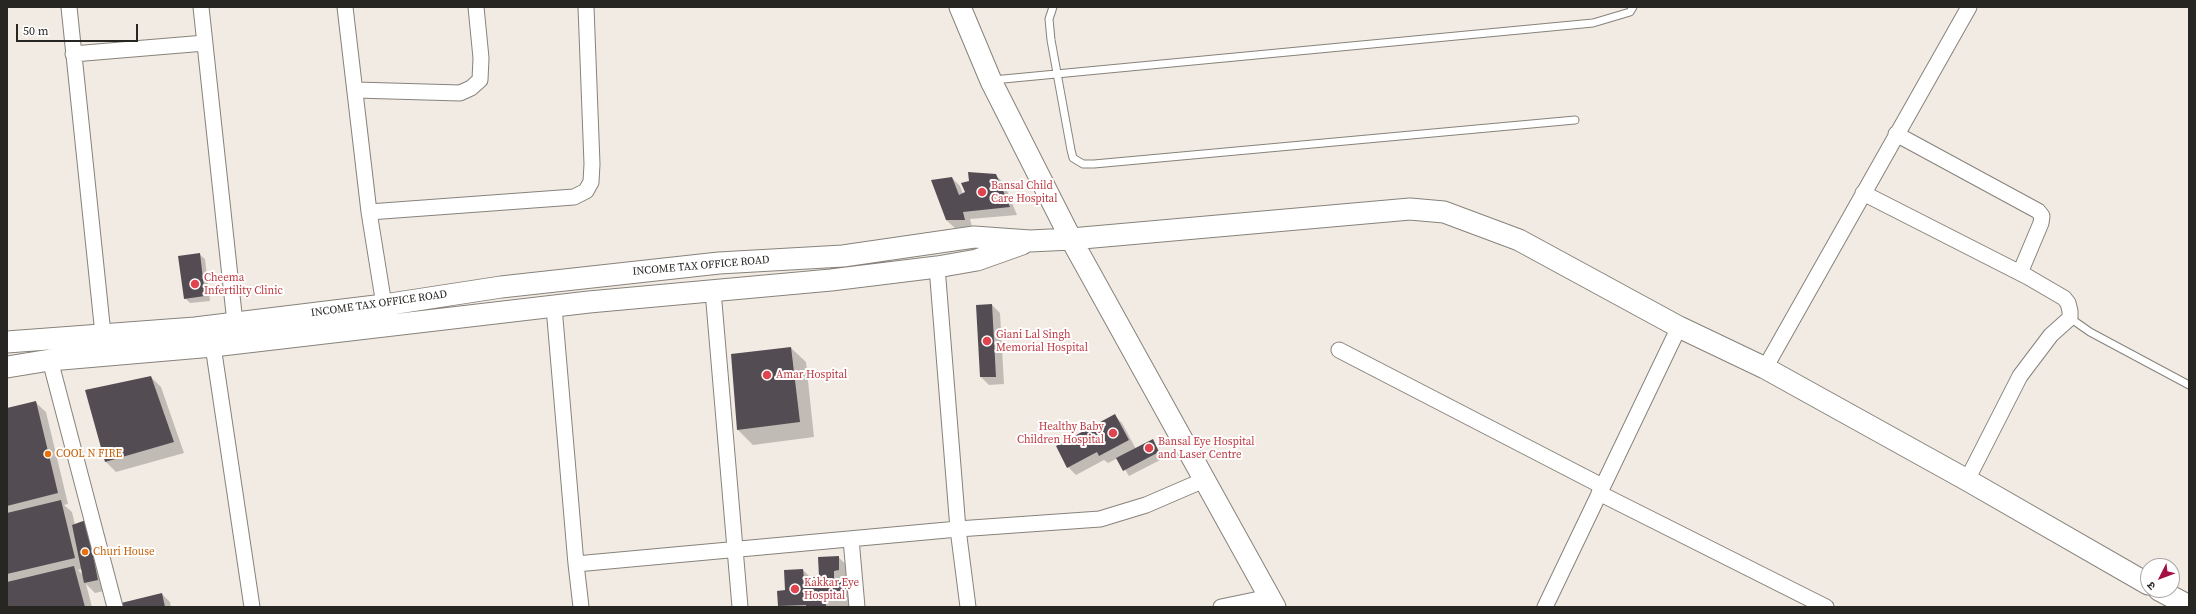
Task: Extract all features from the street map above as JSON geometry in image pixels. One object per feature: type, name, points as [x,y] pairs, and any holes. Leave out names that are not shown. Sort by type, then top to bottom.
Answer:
[{"type":"main road","points":[[960,7],[991,81],[1071,239],[1272,602]]},
{"type":"main road","name":"INCOME TAX OFFICE ROAD","points":[[7,342],[235,323],[288,327],[384,305],[501,287],[719,263],[843,256],[974,237],[1030,241],[1071,239],[1410,209],[1444,212],[1519,240],[1679,327],[1765,368],[1967,480],[2140,579]]},
{"type":"main road","points":[[7,367],[50,360],[213,346],[288,327],[554,307],[589,302],[713,291],[937,267],[977,260],[1030,241]]},
{"type":"main road","points":[[2174,598],[2189,606]]},
{"type":"street","points":[[69,7],[103,334]]},
{"type":"street","points":[[201,7],[235,323]]},
{"type":"street","points":[[345,7],[356,90],[369,212],[384,305]]},
{"type":"street","points":[[356,90],[460,93],[471,88],[480,80],[481,58],[476,7]]},
{"type":"street","points":[[369,212],[574,197],[586,191],[591,182],[592,164],[586,7]]},
{"type":"street","points":[[1765,368],[1969,7]]},
{"type":"street","points":[[74,54],[205,43]]},
{"type":"street","points":[[1896,134],[2038,211],[2042,216],[2041,222],[2020,273]]},
{"type":"street","points":[[1863,193],[2020,273],[2064,298],[2070,310],[2070,318],[2051,335],[2020,376],[1967,480]]},
{"type":"street","points":[[937,267],[958,529],[968,607]]},
{"type":"street","points":[[713,291],[740,607]]},
{"type":"street","points":[[554,307],[581,607]]},
{"type":"street","points":[[1545,607],[1679,327]]},
{"type":"street","points":[[213,346],[252,607]]},
{"type":"street","points":[[1339,350],[1826,607]]},
{"type":"street","points":[[50,360],[115,607]]},
{"type":"street","points":[[576,564],[958,529],[1100,519],[1146,505],[1204,480]]},
{"type":"street","points":[[851,539],[857,607]]},
{"type":"street","points":[[1221,607],[1272,602]]},
{"type":"lane","points":[[1052,7],[1049,18],[1071,150],[1073,158],[1083,164],[1575,120]]},
{"type":"lane","points":[[991,81],[1058,73],[1593,23],[1630,12],[1633,7]]},
{"type":"lane","points":[[2070,318],[2090,332],[2189,385]]},
{"type":"building","points":[[968,172],[996,174],[1010,207],[963,212],[965,220],[946,220],[931,180],[952,177],[959,195],[965,192],[961,183],[969,181]]},
{"type":"building","points":[[200,253],[205,296],[184,299],[178,256]]},
{"type":"building","points":[[992,304],[996,377],[980,377],[976,305]]},
{"type":"building","name":"Amar Hospital","points":[[791,347],[800,422],[737,430],[731,354]]},
{"type":"building","points":[[151,376],[174,442],[105,462],[85,390]]},
{"type":"building","points":[[36,401],[58,493],[7,506],[7,408]]},
{"type":"building","points":[[1115,414],[1129,440],[1099,456],[1097,452],[1067,468],[1056,446]]},
{"type":"building","points":[[1153,439],[1159,452],[1123,471],[1116,458]]},
{"type":"building","points":[[61,500],[75,558],[7,574],[7,513]]},
{"type":"building","name":"Churi House","points":[[86,520],[98,580],[84,583],[72,525]]},
{"type":"building","points":[[839,556],[839,570],[834,571],[834,581],[846,580],[846,599],[826,600],[826,607],[806,607],[806,605],[778,606],[777,591],[785,590],[784,570],[803,569],[804,578],[819,577],[818,557]]},
{"type":"building","points":[[74,566],[85,607],[8,607],[7,582]]},
{"type":"building","points":[[162,593],[165,607],[122,607],[121,603]]},
{"type":"place","name":"Bansal Child Care Hospital","points":[[982,192]]},
{"type":"place","name":"Cheema Infertility Clinic","points":[[195,284]]},
{"type":"place","name":"Giani Lal Singh Memorial Hospital","points":[[987,341]]},
{"type":"place","name":"Amar Hospital","points":[[767,375]]},
{"type":"place","name":"Healthy Baby Children Hospital","points":[[1113,433]]},
{"type":"place","name":"Bansal Eye Hospital and Laser Centre","points":[[1149,448]]},
{"type":"place","name":"COOL N FIRE","points":[[48,454]]},
{"type":"place","name":"Churi House","points":[[85,552]]},
{"type":"place","name":"Kakkar Eye Hospital","points":[[795,589]]}]
